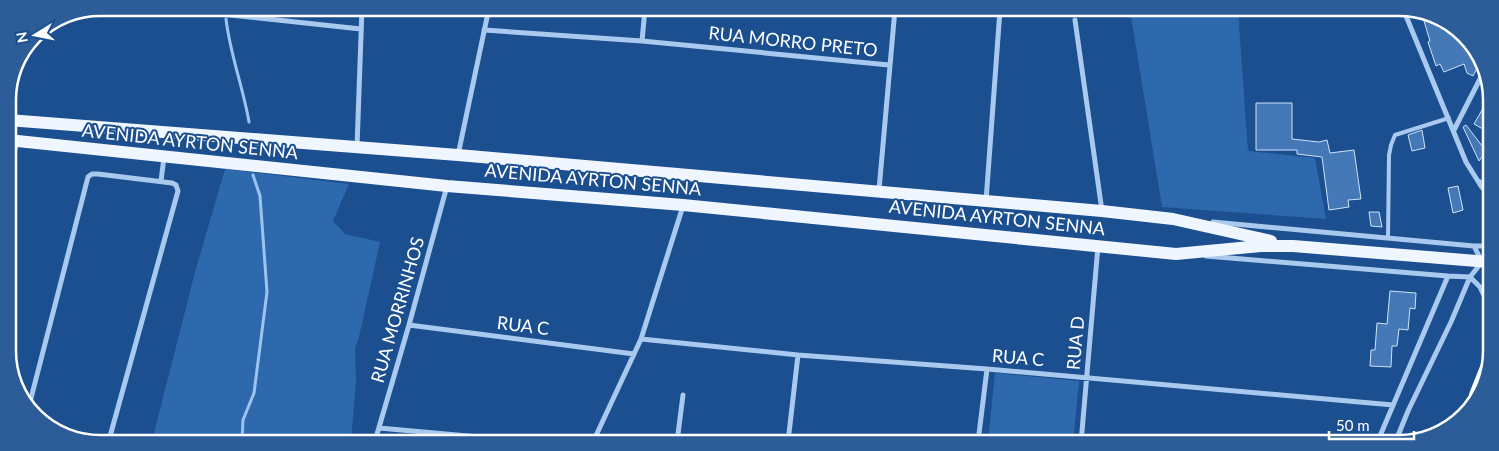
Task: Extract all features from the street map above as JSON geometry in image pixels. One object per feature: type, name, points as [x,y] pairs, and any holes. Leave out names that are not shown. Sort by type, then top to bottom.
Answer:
[{"type":"main road","name":"AVENIDA AYRTON SENNA","points":[[16,121],[879,190],[1102,211],[1173,219],[1293,246]]},
{"type":"main road","name":"AVENIDA AYRTON SENNA","points":[[16,141],[447,186],[683,205],[1176,254],[1261,246],[1293,246]]},
{"type":"main road","points":[[1293,246],[1483,262]]},
{"type":"street","points":[[239,16],[361,29]]},
{"type":"street","points":[[356,147],[362,16]]},
{"type":"street","points":[[458,155],[488,16]]},
{"type":"street","points":[[642,41],[644,16]]},
{"type":"street","points":[[879,190],[894,16]]},
{"type":"street","points":[[986,201],[1000,16]]},
{"type":"street","points":[[1407,17],[1466,162],[1483,188]]},
{"type":"street","points":[[1075,20],[1102,211]]},
{"type":"street","name":"RUA MORRO PRETO","points":[[484,30],[642,41],[889,66]]},
{"type":"street","points":[[1454,130],[1480,79]]},
{"type":"street","points":[[161,181],[164,157]]},
{"type":"street","points":[[31,398],[88,177],[92,174],[98,174],[172,183],[176,185],[178,191],[110,435]]},
{"type":"street","points":[[1475,178],[1483,184]]},
{"type":"street","name":"RUA MORRINHOS","points":[[377,435],[447,186]]},
{"type":"street","points":[[596,435],[641,339],[683,205]]},
{"type":"street","name":"AVENIDA AYRTON SENNA","points":[[1173,219],[1483,246]]},
{"type":"street","name":"RUA D","points":[[1082,435],[1098,245]]},
{"type":"street","points":[[1398,435],[1451,322],[1470,276],[1478,267],[1479,256],[1474,246]]},
{"type":"street","name":"AVENIDA AYRTON SENNA","points":[[1176,254],[1448,276],[1470,276]]},
{"type":"street","points":[[1380,435],[1448,276]]},
{"type":"street","points":[[1470,276],[1483,293]]},
{"type":"street","name":"RUA C","points":[[409,325],[634,354]]},
{"type":"street","name":"RUA C","points":[[641,339],[798,355],[987,368],[1393,405]]},
{"type":"street","points":[[789,435],[798,355]]},
{"type":"street","points":[[979,435],[987,368]]},
{"type":"street","points":[[678,435],[683,395]]},
{"type":"street","points":[[379,428],[457,435]]},
{"type":"lane","points":[[1388,238],[1389,155],[1395,136],[1449,118]]},
{"type":"shaded area","points":[[1131,16],[1238,16],[1248,151],[1315,158],[1326,219],[1162,207]]},
{"type":"shaded area","points":[[225,169],[349,184],[333,221],[345,234],[380,242],[355,348],[356,382],[352,435],[154,435],[195,272]]},
{"type":"shaded area","points":[[995,373],[1079,381],[1074,435],[989,435]]},
{"type":"building","points":[[1424,20],[1441,27],[1462,45],[1469,53],[1476,69],[1473,76],[1467,73],[1464,64],[1444,72],[1440,64],[1436,66],[1428,42],[1430,41]]},
{"type":"building","points":[[1256,103],[1292,103],[1292,139],[1319,142],[1327,140],[1330,153],[1354,150],[1361,199],[1348,200],[1349,207],[1329,210],[1322,157],[1297,154],[1297,150],[1256,150]]},
{"type":"building","points":[[1483,108],[1483,129],[1474,124]]},
{"type":"building","points":[[1466,125],[1483,147],[1483,155],[1479,161],[1463,127]]},
{"type":"building","points":[[1422,130],[1425,148],[1412,151],[1408,135]]},
{"type":"building","points":[[1458,186],[1463,210],[1453,213],[1448,188]]},
{"type":"building","points":[[1369,212],[1379,212],[1382,227],[1371,226]]},
{"type":"building","points":[[1390,291],[1416,293],[1415,309],[1410,308],[1408,330],[1399,329],[1397,346],[1392,346],[1391,367],[1370,366],[1371,350],[1375,350],[1377,323],[1387,324]]},
{"type":"waterway","points":[[226,19],[230,45],[249,122]]},
{"type":"waterway","points":[[242,435],[243,420],[254,393],[267,292],[260,196],[253,175]]}]
